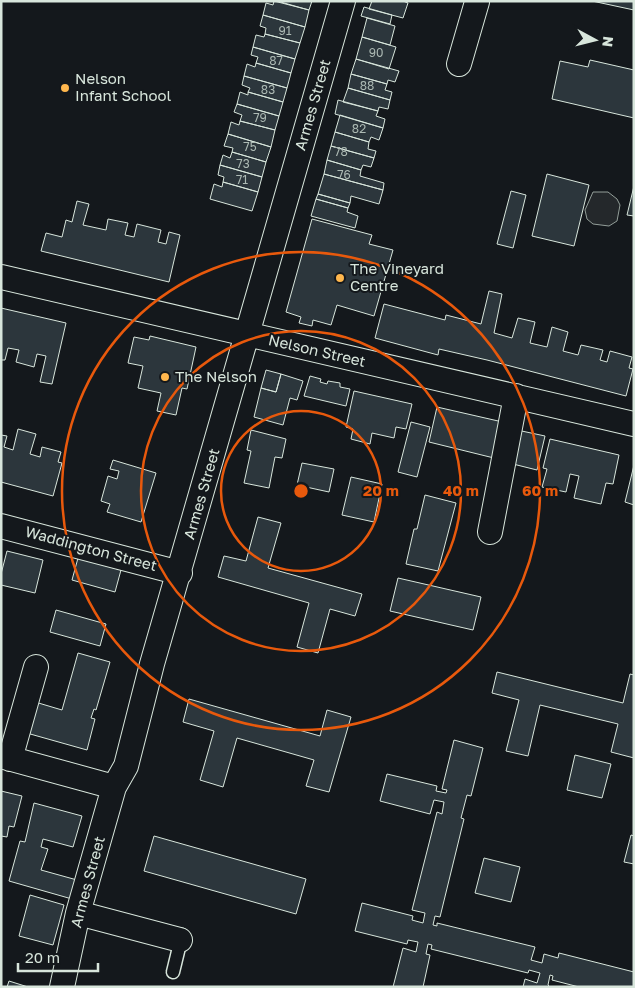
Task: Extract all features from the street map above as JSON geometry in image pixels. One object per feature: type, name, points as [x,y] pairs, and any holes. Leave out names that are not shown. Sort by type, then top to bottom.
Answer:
[{"type":"street","name":"Armes Street","points":[[62,987],[78,913],[114,787],[126,766],[152,664],[180,573],[246,335],[343,1]]},
{"type":"street","points":[[459,64],[477,1]]},
{"type":"street","name":"Nelson Street","points":[[1,277],[634,424]]},
{"type":"street","points":[[490,532],[516,396]]},
{"type":"street","name":"Waddington Street","points":[[1,526],[180,573]]},
{"type":"street","points":[[36,667],[6,758],[114,787]]},
{"type":"street","points":[[78,913],[182,935]]},
{"type":"lane","points":[[173,972],[182,935]]},
{"type":"shaded area","points":[[593,192],[608,192],[617,199],[620,205],[617,221],[609,226],[593,224],[587,219],[585,210]]},
{"type":"building","points":[[274,1],[309,10],[305,27],[263,15],[266,3],[273,5]]},
{"type":"building","points":[[277,1],[312,1],[309,10]]},
{"type":"building","points":[[372,1],[403,1],[408,3],[403,18],[369,9]]},
{"type":"building","points":[[592,1],[634,1],[634,10]]},
{"type":"building","points":[[364,7],[392,15],[390,24],[361,16]]},
{"type":"building","points":[[263,15],[305,27],[300,43],[265,34],[266,28],[260,26]]},
{"type":"building","points":[[367,18],[395,26],[390,45],[362,37]]},
{"type":"building","points":[[265,34],[300,43],[295,59],[253,47],[256,35],[264,37]]},
{"type":"building","points":[[362,37],[396,47],[389,69],[356,59]]},
{"type":"building","points":[[253,47],[295,59],[291,73],[256,63],[258,57],[251,55]]},
{"type":"building","points":[[356,59],[399,71],[395,82],[388,80],[387,84],[351,74]]},
{"type":"building","points":[[590,60],[634,70],[634,118],[552,99],[560,61],[588,67]]},
{"type":"building","points":[[256,63],[291,73],[287,88],[244,76],[247,64],[255,67]]},
{"type":"building","points":[[351,74],[387,84],[385,90],[392,92],[390,100],[348,88]]},
{"type":"building","points":[[244,76],[287,88],[283,102],[248,92],[250,88],[242,85]]},
{"type":"building","points":[[348,88],[390,100],[388,109],[379,107],[378,111],[343,102]]},
{"type":"building","points":[[240,92],[248,95],[248,92],[283,102],[279,116],[237,104]]},
{"type":"building","points":[[338,100],[378,111],[376,116],[385,119],[383,128],[335,114]]},
{"type":"building","points":[[237,104],[279,116],[275,130],[240,121],[242,115],[234,112]]},
{"type":"building","points":[[340,115],[383,128],[379,140],[371,137],[369,142],[335,132]]},
{"type":"building","points":[[240,121],[275,130],[271,147],[228,134],[231,122],[239,125]]},
{"type":"building","points":[[335,132],[369,142],[368,149],[376,151],[374,158],[331,146]]},
{"type":"building","points":[[228,134],[271,147],[266,162],[232,152],[233,148],[224,146]]},
{"type":"building","points":[[331,146],[374,158],[371,167],[363,165],[361,170],[327,160]]},
{"type":"building","points":[[232,152],[266,162],[262,177],[220,165],[223,155],[230,158]]},
{"type":"building","points":[[327,160],[361,170],[360,176],[384,183],[383,190],[324,174]]},
{"type":"building","points":[[220,165],[262,177],[258,192],[223,182],[224,177],[218,175]]},
{"type":"building","points":[[324,174],[383,190],[379,204],[351,196],[350,203],[318,194]]},
{"type":"building","points":[[547,174],[589,185],[574,246],[532,236]]},
{"type":"building","points":[[223,182],[258,192],[252,211],[210,199],[214,184],[222,187]]},
{"type":"building","points":[[634,186],[634,216],[627,215]]},
{"type":"building","points":[[511,191],[526,195],[513,248],[497,244]]},
{"type":"building","points":[[318,194],[350,203],[348,208],[316,199]]},
{"type":"building","points":[[316,199],[348,208],[347,212],[358,216],[355,228],[311,216]]},
{"type":"building","points":[[77,201],[89,204],[83,225],[106,230],[108,219],[128,223],[125,235],[134,237],[137,224],[161,230],[158,242],[166,244],[169,232],[180,235],[169,282],[41,251],[46,233],[62,237],[66,220],[72,222]]},
{"type":"building","name":"The Vineyard Centre","points":[[312,219],[372,235],[369,244],[393,250],[374,316],[337,305],[331,325],[313,320],[312,326],[299,323],[301,317],[286,312]]},
{"type":"building","points":[[489,291],[502,294],[494,333],[512,338],[518,318],[535,322],[530,343],[547,347],[552,327],[568,332],[563,351],[578,355],[581,345],[603,350],[600,360],[607,362],[610,351],[632,357],[629,368],[633,369],[626,396],[487,360],[439,349],[438,355],[375,338],[384,304],[445,320],[446,315],[481,324]]},
{"type":"building","points":[[1,308],[66,323],[52,384],[40,382],[46,356],[37,354],[34,367],[16,362],[19,350],[8,348],[5,360],[1,360]]},
{"type":"building","name":"The Nelson","points":[[150,336],[196,347],[187,389],[182,388],[176,415],[157,411],[161,393],[138,388],[143,366],[128,363],[134,337],[149,340]]},
{"type":"building","points":[[266,370],[281,374],[276,392],[261,388]]},
{"type":"building","points":[[281,374],[303,381],[297,400],[290,398],[283,425],[254,417],[261,388],[276,392]]},
{"type":"building","points":[[310,376],[321,379],[320,382],[327,384],[328,381],[340,383],[340,387],[350,389],[346,406],[304,396]]},
{"type":"building","points":[[354,391],[412,404],[406,429],[396,427],[394,438],[372,433],[370,444],[351,439],[353,429],[346,427]]},
{"type":"building","points":[[437,407],[507,423],[498,459],[429,442]]},
{"type":"building","points":[[411,422],[430,427],[417,477],[398,472]]},
{"type":"building","points":[[18,429],[36,434],[30,454],[40,457],[42,447],[61,452],[58,462],[62,463],[53,496],[1,482],[1,435],[7,436],[4,447],[13,450]]},
{"type":"building","points":[[251,430],[286,439],[282,458],[275,457],[269,488],[244,483],[251,451],[247,450]]},
{"type":"building","points":[[517,430],[545,436],[537,470],[509,463]]},
{"type":"building","points":[[550,439],[619,455],[613,484],[606,483],[601,504],[574,498],[579,476],[570,474],[566,492],[542,487],[547,469],[543,468]]},
{"type":"building","points":[[113,460],[156,473],[141,522],[107,512],[110,504],[101,501],[108,476],[117,479],[119,471],[110,469]]},
{"type":"building","points":[[302,463],[334,469],[329,492],[297,485]]},
{"type":"building","points":[[634,465],[634,505],[625,502]]},
{"type":"building","points":[[351,477],[382,484],[374,522],[342,515]]},
{"type":"building","points":[[425,495],[456,503],[438,571],[406,564],[414,529],[417,529]]},
{"type":"building","points":[[258,517],[281,523],[268,568],[362,594],[355,616],[330,609],[318,653],[297,647],[309,603],[218,577],[224,556],[246,561]]},
{"type":"building","points":[[7,551],[43,560],[35,593],[1,585],[1,574]]},
{"type":"building","points":[[78,558],[121,570],[115,592],[72,580]]},
{"type":"building","points":[[398,578],[481,597],[473,630],[390,611]]},
{"type":"building","points":[[56,610],[106,624],[100,646],[50,632]]},
{"type":"building","points":[[78,653],[110,662],[96,710],[94,709],[91,718],[95,719],[87,750],[16,730],[25,699],[62,710]]},
{"type":"building","points":[[497,672],[623,703],[630,674],[634,675],[634,758],[611,752],[618,724],[540,705],[528,756],[506,751],[519,700],[492,693]]},
{"type":"building","points":[[189,699],[320,736],[327,710],[351,717],[329,792],[306,786],[314,760],[237,738],[223,787],[200,780],[214,731],[183,722]]},
{"type":"building","points":[[454,740],[483,748],[471,796],[467,795],[461,818],[464,819],[440,917],[435,916],[433,925],[437,926],[437,923],[535,947],[531,960],[542,963],[544,954],[558,958],[559,953],[634,972],[634,987],[579,987],[552,980],[553,976],[550,975],[548,985],[550,987],[523,987],[525,979],[537,983],[540,973],[529,970],[528,973],[431,949],[432,945],[428,944],[426,954],[430,955],[423,987],[393,987],[403,948],[416,952],[418,942],[408,940],[407,944],[355,931],[362,903],[413,916],[412,920],[423,923],[425,913],[412,910],[437,812],[442,814],[444,802],[434,800],[430,814],[380,801],[387,774],[437,786],[436,791],[446,793],[447,790],[442,789]]},
{"type":"building","points":[[575,755],[611,764],[602,798],[567,790]]},
{"type":"building","points":[[1,791],[22,796],[14,827],[9,826],[7,837],[1,836]]},
{"type":"building","points":[[34,803],[82,816],[73,847],[43,839],[41,847],[48,849],[41,870],[77,880],[72,899],[9,881],[20,841],[25,842]]},
{"type":"building","points":[[631,835],[634,836],[634,864],[624,862]]},
{"type":"building","points":[[154,836],[306,879],[296,914],[144,871]]},
{"type":"building","points":[[484,858],[520,867],[511,902],[475,893]]},
{"type":"building","points":[[30,895],[64,905],[53,945],[19,936]]},
{"type":"building","points":[[9,981],[28,987],[7,987]]},
{"type":"place","name":"Nelson Infant School","points":[[65,88]]},
{"type":"place","name":"The Vineyard Centre","points":[[340,278]]},
{"type":"place","name":"The Nelson","points":[[165,377]]}]
